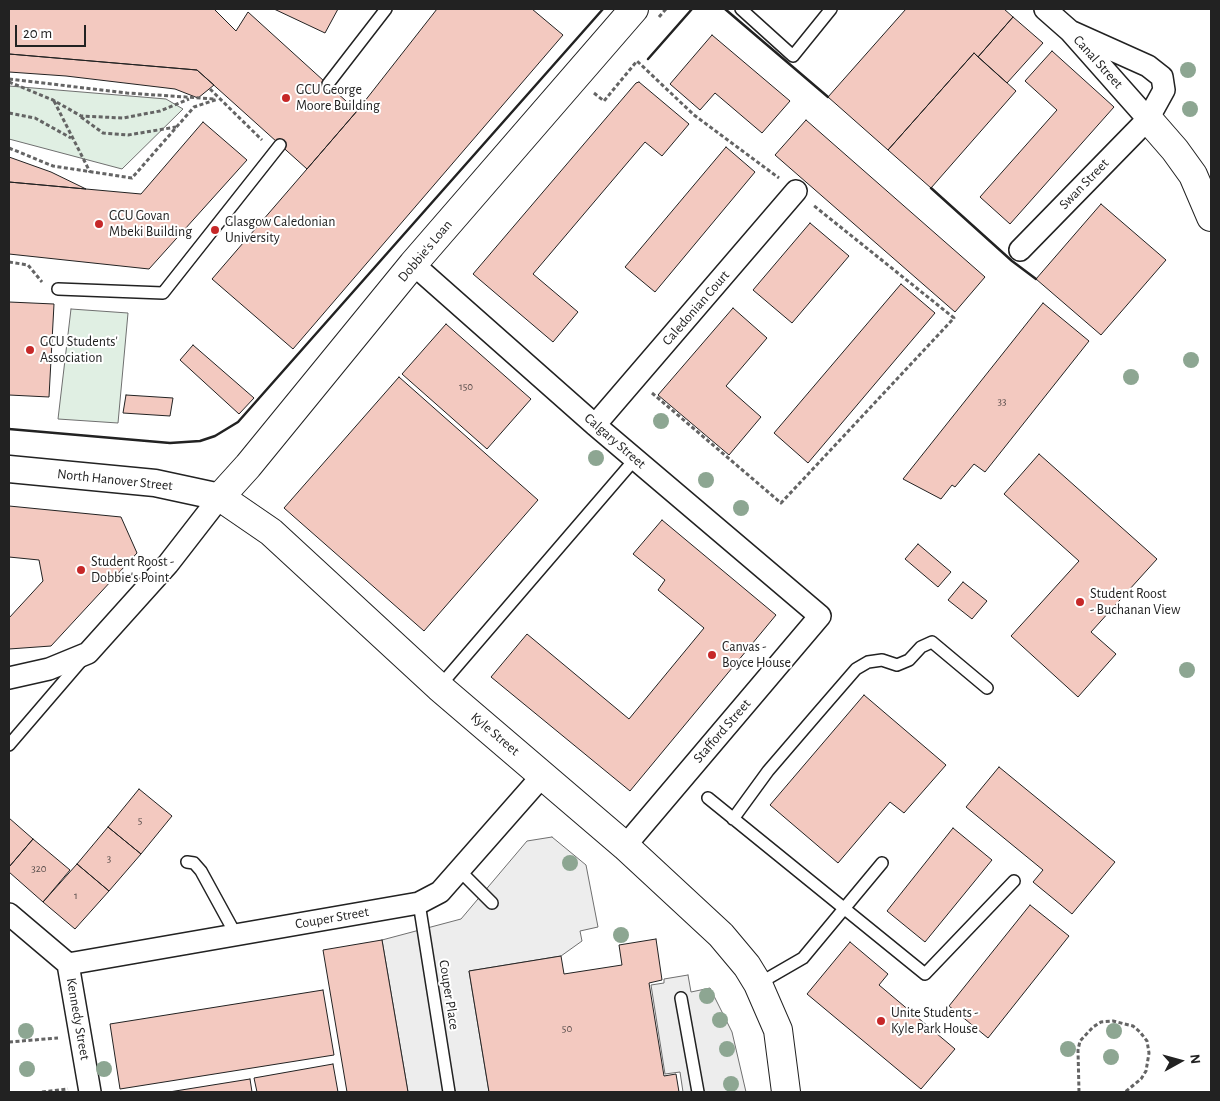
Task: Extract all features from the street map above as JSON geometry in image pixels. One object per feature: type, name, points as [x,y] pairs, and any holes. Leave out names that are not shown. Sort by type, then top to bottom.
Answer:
[{"type":"main road","name":"Dobbie's Loan","points":[[220,496],[248,466],[413,264],[634,9]]},
{"type":"main road","points":[[1148,118],[1193,175],[1211,217]]},
{"type":"main road","name":"Kyle Street","points":[[220,496],[271,532],[439,687],[625,846],[721,935],[747,966],[758,984],[778,1030],[786,1092]]},
{"type":"street","name":"Canal Street","points":[[1045,9],[1070,31],[1148,118]]},
{"type":"street","name":"Swan Street","points":[[1020,250],[1148,118],[1164,90],[1162,77],[1148,66],[1070,31]]},
{"type":"street","name":"Caledonian Court","points":[[595,425],[796,191]]},
{"type":"street","name":"Calgary Street","points":[[413,264],[595,425],[820,616]]},
{"type":"street","name":"North Hanover Street","points":[[9,469],[154,483],[220,496]]},
{"type":"street","points":[[9,678],[49,669],[88,653],[168,564],[220,496]]},
{"type":"street","name":"Stafford Street","points":[[625,846],[820,616]]},
{"type":"street","name":"Couper Street","points":[[68,964],[418,903],[440,892],[543,775]]},
{"type":"street","name":"Kennedy Street","points":[[9,914],[68,964],[90,1092]]},
{"type":"lane","points":[[328,84],[386,9]]},
{"type":"lane","points":[[741,9],[793,56],[831,9]]},
{"type":"lane","points":[[58,289],[163,293],[278,148]]},
{"type":"lane","points":[[439,687],[635,459]]},
{"type":"lane","points":[[733,819],[768,771],[817,714],[856,669],[868,662],[882,660],[897,665],[909,660],[921,647],[932,642],[987,688]]},
{"type":"lane","points":[[9,745],[88,653]]},
{"type":"lane","points":[[708,798],[925,974],[1014,881]]},
{"type":"lane","points":[[187,862],[194,863],[201,871],[236,935]]},
{"type":"lane","points":[[758,984],[803,958],[882,863]]},
{"type":"lane","points":[[459,870],[492,903]]},
{"type":"lane","name":"Couper Place","points":[[418,903],[450,1092]]},
{"type":"lane","points":[[682,998],[698,1092]]},
{"type":"path","points":[[574,77],[604,101],[637,61],[694,115],[796,191],[954,318],[781,503],[635,379]]},
{"type":"path","points":[[9,81],[218,99]]},
{"type":"path","points":[[9,81],[53,100],[81,116],[103,133],[128,134],[177,127]]},
{"type":"path","points":[[210,89],[218,99],[278,148]]},
{"type":"path","points":[[81,116],[123,118],[160,111],[190,98]]},
{"type":"path","points":[[9,148],[53,166],[132,178],[194,107],[218,99]]},
{"type":"path","points":[[53,100],[90,172]]},
{"type":"path","points":[[9,113],[35,118],[72,138]]},
{"type":"path","points":[[9,262],[28,265],[40,280],[58,289]]},
{"type":"path","points":[[1079,1092],[1078,1050],[1080,1041],[1093,1027],[1102,1022],[1113,1021],[1132,1026],[1140,1032],[1147,1041],[1150,1053],[1146,1071],[1141,1079],[1125,1092]]},
{"type":"path","points":[[9,1042],[80,1036]]},
{"type":"green space","points":[[9,86],[166,99],[183,109],[122,169],[9,139]]},
{"type":"green space","points":[[71,309],[128,313],[118,423],[58,419]]},
{"type":"shaded area","points":[[552,837],[586,865],[598,927],[580,931],[582,941],[561,956],[469,971],[489,1092],[408,1092],[382,940],[461,919],[527,841]]},
{"type":"shaded area","points":[[688,975],[691,992],[710,988],[732,1032],[746,1092],[683,1092],[680,1072],[665,1074],[651,985],[664,983],[664,979]]},
{"type":"building","name":"GCU George Moore Building","points":[[9,9],[214,9],[236,31],[248,12],[357,111],[307,169],[197,70],[9,54]]},
{"type":"building","points":[[274,9],[338,9],[325,33]]},
{"type":"building","points":[[437,9],[532,9],[563,35],[293,349],[212,279],[357,111]]},
{"type":"building","points":[[906,9],[1004,9],[1013,17],[978,57],[974,53],[888,150],[828,97]]},
{"type":"building","points":[[1013,17],[1043,43],[1007,83],[978,57]]},
{"type":"building","points":[[712,35],[790,101],[762,133],[715,93],[700,110],[670,84]]},
{"type":"building","points":[[1052,51],[1114,107],[1010,224],[980,197],[1057,110],[1025,81]]},
{"type":"building","points":[[974,53],[1016,91],[931,188],[888,150]]},
{"type":"building","points":[[9,54],[197,70],[214,85],[198,98],[175,89],[66,76],[9,72]]},
{"type":"building","points":[[639,82],[689,124],[662,156],[645,142],[533,274],[578,312],[553,342],[473,274],[636,83]]},
{"type":"building","points":[[806,120],[985,277],[955,312],[775,155]]},
{"type":"building","name":"GCU Govan Mbeki Building","points":[[203,122],[247,160],[149,269],[9,254],[9,182],[141,194]]},
{"type":"building","points":[[726,147],[755,172],[655,292],[625,267]]},
{"type":"building","points":[[9,157],[51,172],[86,189],[9,182]]},
{"type":"building","points":[[1101,204],[1166,260],[1101,335],[1036,279]]},
{"type":"building","points":[[810,223],[849,256],[792,323],[753,290]]},
{"type":"building","points":[[901,284],[935,313],[808,463],[774,433]]},
{"type":"building","name":"GCU Students' Association","points":[[9,302],[54,304],[49,397],[9,395]]},
{"type":"building","points":[[1043,303],[1089,341],[985,472],[974,464],[955,487],[952,485],[941,499],[903,479]]},
{"type":"building","points":[[733,308],[767,338],[726,386],[761,417],[729,455],[658,395]]},
{"type":"building","points":[[446,324],[531,399],[487,449],[402,374]]},
{"type":"building","points":[[193,345],[254,398],[239,414],[180,360]]},
{"type":"building","points":[[399,377],[538,500],[424,631],[284,508]]},
{"type":"building","points":[[126,395],[173,398],[170,416],[123,413]]},
{"type":"building","name":"Student Roost - Buchanan View","points":[[1039,454],[1157,559],[1091,632],[1116,654],[1078,697],[1011,636],[1079,561],[1004,494]]},
{"type":"building","name":"Student Roost - Dobbie's Point","points":[[9,506],[121,517],[137,553],[51,646],[9,649],[9,618],[43,581],[39,560],[9,557]]},
{"type":"building","name":"Canvas - Boyce House","points":[[662,520],[776,615],[630,791],[491,677],[527,634],[629,719],[704,628],[658,590],[665,580],[633,554]]},
{"type":"building","points":[[918,544],[951,572],[938,587],[905,559]]},
{"type":"building","points":[[963,582],[987,601],[972,619],[948,600]]},
{"type":"building","points":[[864,695],[946,765],[904,813],[890,802],[838,863],[770,805]]},
{"type":"building","points":[[999,767],[1115,862],[1072,914],[1033,882],[1043,870],[966,807]]},
{"type":"building","points":[[139,789],[172,816],[141,854],[108,827]]},
{"type":"building","points":[[9,818],[33,839],[9,867]]},
{"type":"building","points":[[108,827],[141,854],[109,891],[77,864]]},
{"type":"building","points":[[953,828],[992,860],[925,942],[887,911]]},
{"type":"building","points":[[33,839],[70,870],[43,902],[9,872],[9,867]]},
{"type":"building","points":[[77,864],[109,891],[75,929],[43,902]]},
{"type":"building","name":"Unite Students - Kyle Park House","points":[[1030,905],[1069,936],[988,1038],[949,1006]]},
{"type":"building","points":[[656,939],[662,980],[649,983],[664,1076],[676,1074],[679,1092],[489,1092],[469,971],[561,956],[564,974],[622,965],[619,945]]},
{"type":"building","points":[[382,940],[408,1092],[347,1092],[323,950]]},
{"type":"building","name":"Unite Students - Kyle Park House","points":[[850,942],[888,974],[879,985],[955,1049],[921,1089],[807,994]]},
{"type":"building","points":[[323,990],[334,1055],[120,1089],[110,1024]]},
{"type":"building","points":[[333,1064],[338,1092],[257,1092],[254,1078]]},
{"type":"building","points":[[250,1079],[252,1092],[169,1092]]},
{"type":"wall","points":[[9,429],[170,443],[200,441],[215,436],[238,422],[603,9]]},
{"type":"wall","points":[[648,59],[692,9]]},
{"type":"wall","points":[[725,9],[828,97]]},
{"type":"wall","points":[[931,188],[1012,261],[1036,279]]},
{"type":"place","name":"GCU George Moore Building","points":[[286,98]]},
{"type":"place","name":"GCU Govan Mbeki Building","points":[[99,224]]},
{"type":"place","name":"Glasgow Caledonian University","points":[[215,230]]},
{"type":"place","name":"GCU Students' Association","points":[[30,350]]},
{"type":"place","name":"Student Roost - Dobbie's Point","points":[[81,570]]},
{"type":"place","name":"Student Roost - Buchanan View","points":[[1080,602]]},
{"type":"place","name":"Canvas - Boyce House","points":[[712,655]]},
{"type":"place","name":"Unite Students - Kyle Park House","points":[[881,1021]]}]
